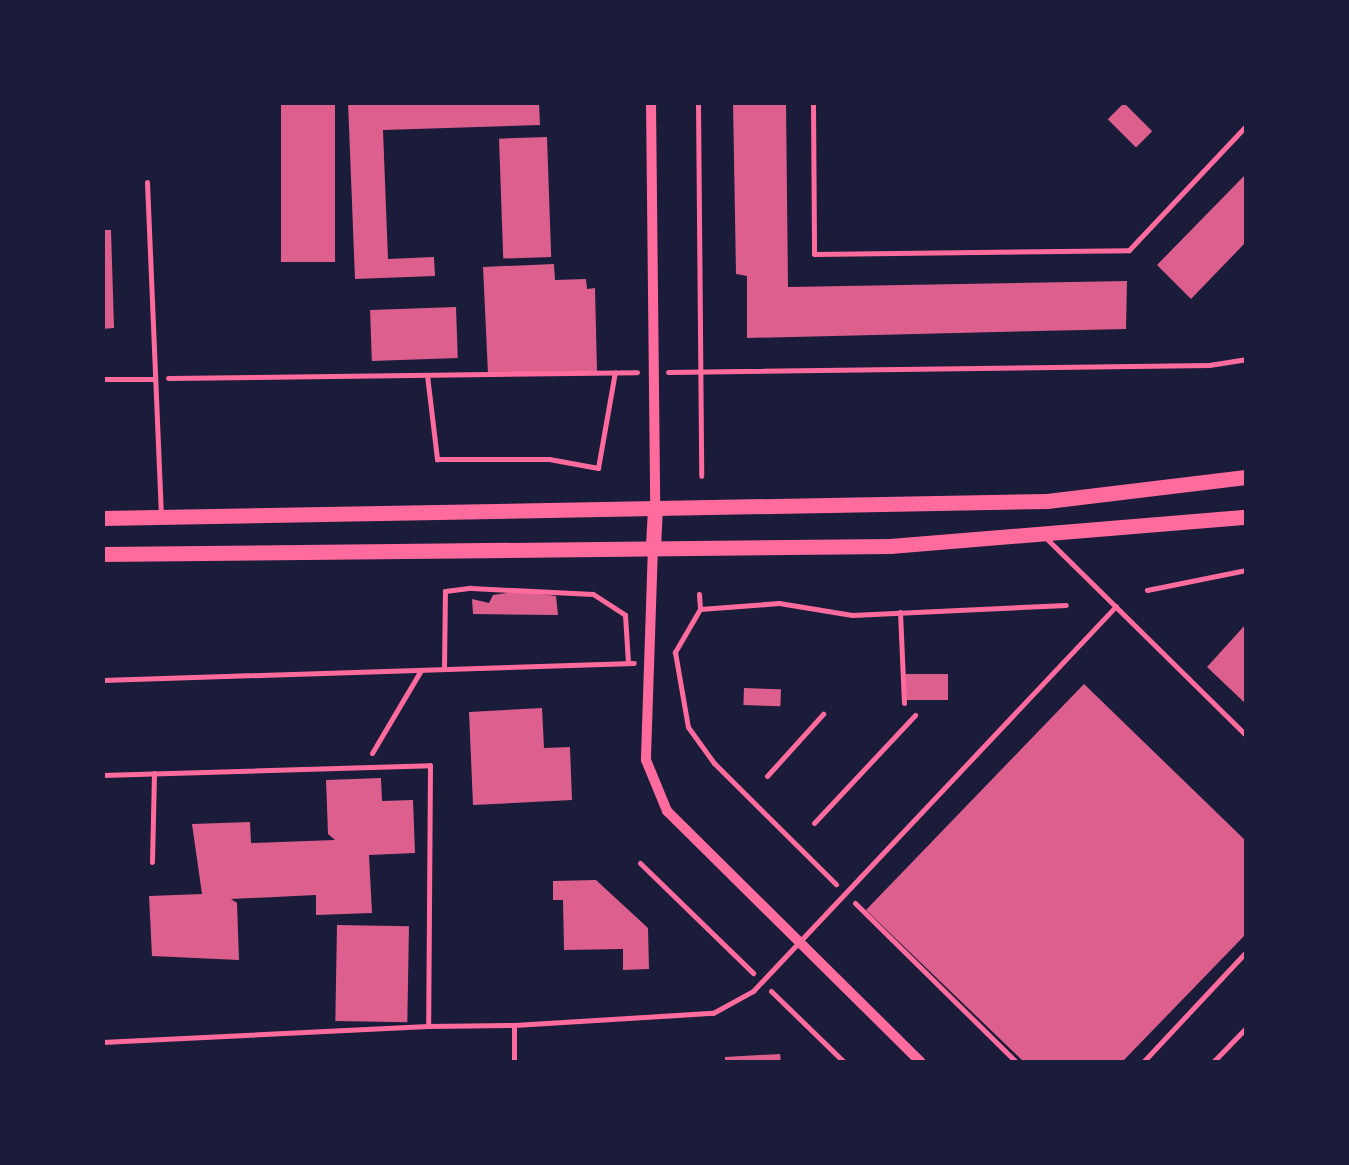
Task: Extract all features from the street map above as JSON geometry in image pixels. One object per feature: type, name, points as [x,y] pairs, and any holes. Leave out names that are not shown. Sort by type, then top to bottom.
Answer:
[{"type":"main road","points":[[102,518],[1047,501],[1246,477]]},
{"type":"main road","points":[[653,546],[655,510]]},
{"type":"main road","points":[[102,554],[1046,537],[1246,518]]},
{"type":"street","points":[[652,102],[655,510]]},
{"type":"street","points":[[653,546],[646,760],[667,812],[921,1062]]},
{"type":"lane","points":[[813,102],[814,254],[1129,250],[1246,126]]},
{"type":"lane","points":[[147,182],[161,518]]},
{"type":"lane","points":[[102,379],[155,378]]},
{"type":"lane","points":[[1046,537],[1246,735]]},
{"type":"lane","points":[[102,1042],[514,1025],[713,1012],[762,982],[842,890],[1116,606]]},
{"type":"lane","points":[[767,776],[823,714]]},
{"type":"lane","points":[[814,824],[915,714]]},
{"type":"lane","points":[[102,775],[430,765],[428,1026]]},
{"type":"lane","points":[[152,862],[154,773]]},
{"type":"lane","points":[[1143,1062],[1246,952]]},
{"type":"lane","points":[[514,1025],[514,1062]]},
{"type":"path","points":[[698,102],[702,476]]},
{"type":"path","points":[[155,378],[1246,359]]},
{"type":"path","points":[[427,375],[437,460],[549,459],[598,468],[615,372]]},
{"type":"path","points":[[1147,590],[1246,570]]},
{"type":"path","points":[[444,669],[445,591],[471,588],[594,594],[625,614],[628,663]]},
{"type":"path","points":[[699,594],[700,609],[675,652],[688,727],[714,763],[1016,1062]]},
{"type":"path","points":[[700,609],[779,603],[852,615],[1066,605]]},
{"type":"path","points":[[900,612],[904,714]]},
{"type":"path","points":[[102,680],[628,663],[648,650],[675,652]]},
{"type":"path","points":[[361,767],[421,670]]},
{"type":"path","points":[[640,863],[844,1062]]},
{"type":"path","points":[[1213,1062],[1246,1028]]},
{"type":"building","points":[[281,102],[335,102],[335,262],[281,262]]},
{"type":"building","points":[[348,102],[539,102],[540,125],[383,130],[388,259],[434,257],[435,276],[355,279]]},
{"type":"building","points":[[733,102],[786,102],[788,287],[1127,281],[1126,329],[747,338],[747,276],[736,274]]},
{"type":"building","points":[[1124,103],[1152,131],[1136,148],[1108,119]]},
{"type":"building","points":[[547,137],[551,257],[503,259],[499,139]]},
{"type":"building","points":[[1246,174],[1246,242],[1191,299],[1157,265]]},
{"type":"building","points":[[102,230],[111,230],[114,328],[102,329]]},
{"type":"building","points":[[554,264],[555,280],[586,279],[587,289],[595,288],[597,371],[488,374],[483,267]]},
{"type":"building","points":[[456,307],[458,358],[372,361],[370,310]]},
{"type":"building","points":[[519,591],[556,596],[558,615],[473,614],[472,599],[489,603],[493,595]]},
{"type":"building","points":[[1246,624],[1246,704],[1207,667]]},
{"type":"building","points":[[905,674],[948,674],[948,700],[905,700]]},
{"type":"building","points":[[1084,684],[1246,841],[1246,934],[1122,1062],[1024,1062],[866,910]]},
{"type":"building","points":[[744,688],[781,689],[780,706],[743,705]]},
{"type":"building","points":[[542,708],[544,748],[570,747],[572,800],[473,805],[469,712]]},
{"type":"building","points":[[381,778],[382,801],[413,800],[415,853],[369,855],[372,913],[316,915],[316,895],[231,899],[237,903],[239,960],[152,956],[149,896],[202,894],[192,824],[250,822],[251,843],[335,840],[328,834],[326,780]]},
{"type":"building","points":[[596,880],[648,928],[649,969],[623,970],[623,949],[564,950],[563,900],[553,900],[553,881]]},
{"type":"building","points":[[337,925],[409,926],[407,1022],[335,1021]]},
{"type":"building","points":[[780,1054],[781,1062],[725,1062],[725,1057]]}]
